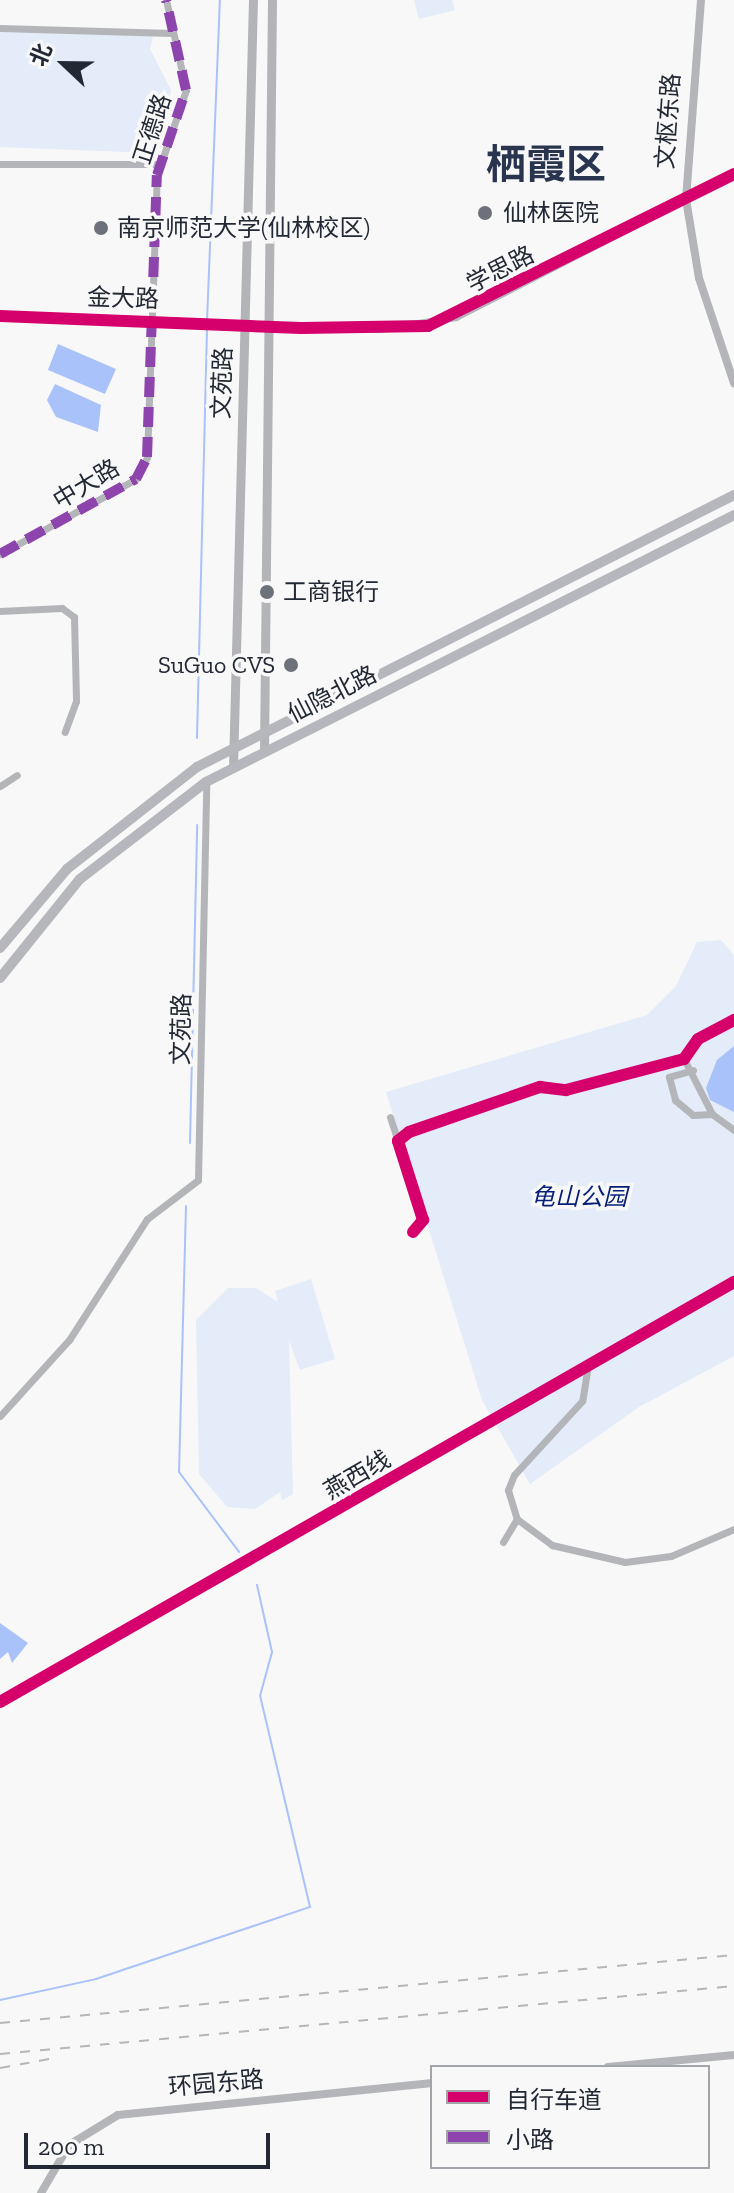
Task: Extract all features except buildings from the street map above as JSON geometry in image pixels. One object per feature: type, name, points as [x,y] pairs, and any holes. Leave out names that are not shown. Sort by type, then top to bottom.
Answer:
[{"type":"main road","name":"文苑路","points":[[233,768],[231,748],[253,0]]},
{"type":"main road","name":"文苑路","points":[[264,751],[272,0]]},
{"type":"main road","name":"仙隐北路","points":[[0,948],[107,832],[231,748],[734,495]]},
{"type":"main road","name":"仙隐北路","points":[[0,978],[80,879],[206,782],[734,515]]},
{"type":"street","name":"正德路","points":[[150,321],[161,164],[186,90],[166,0]]},
{"type":"street","name":"文枢东路","points":[[701,0],[686,199],[705,303],[734,383]]},
{"type":"street","points":[[0,28],[171,33]]},
{"type":"street","points":[[0,164],[161,164]]},
{"type":"street","name":"学思路","points":[[268,327],[428,326],[734,174]]},
{"type":"street","name":"金大路","points":[[0,316],[244,325]]},
{"type":"street","name":"中大路","points":[[0,554],[136,479],[147,457],[150,321]]},
{"type":"street","points":[[244,325],[268,327]]},
{"type":"street","points":[[0,611],[62,608],[74,617],[76,701],[65,732]]},
{"type":"street","points":[[0,786],[17,775]]},
{"type":"street","name":"文苑路","points":[[0,1416],[69,1340],[147,1219],[198,1180],[206,782]]},
{"type":"street","points":[[398,1141],[540,1087],[566,1090],[684,1059],[698,1039],[734,1020]]},
{"type":"street","points":[[684,1059],[693,1070],[712,1114],[734,1130]]},
{"type":"street","points":[[693,1070],[669,1077],[675,1100],[693,1115],[712,1114]]},
{"type":"street","points":[[390,1117],[423,1220],[413,1232]]},
{"type":"street","name":"燕西线","points":[[0,1702],[734,1282]]},
{"type":"street","points":[[588,1365],[582,1401],[514,1475],[508,1490],[517,1519],[552,1545],[625,1562],[671,1556],[734,1529]]},
{"type":"street","points":[[503,1542],[517,1519]]},
{"type":"street","points":[[629,2065],[734,2055]]},
{"type":"street","name":"环园东路","points":[[41,2193],[69,2145],[118,2115],[430,2083]]},
{"type":"green space","points":[[414,0],[452,0],[455,10],[419,19]]},
{"type":"green space","points":[[0,30],[153,36],[150,49],[171,90],[165,118],[148,140],[150,153],[0,147]]},
{"type":"green space","name":"龟山公园","points":[[721,940],[734,955],[734,1356],[639,1407],[530,1484],[482,1400],[386,1092],[647,1015],[676,986],[697,942]]},
{"type":"green space","points":[[311,1279],[335,1359],[300,1370],[289,1341],[293,1494],[282,1500],[280,1492],[255,1509],[227,1507],[199,1474],[196,1320],[228,1288],[256,1288],[278,1302],[275,1291]]},
{"type":"water","points":[[58,344],[116,369],[105,394],[48,370]]},
{"type":"water","points":[[55,384],[101,405],[98,432],[56,417],[47,400]]},
{"type":"water","points":[[734,1046],[734,1112],[710,1100],[706,1088],[717,1060]]},
{"type":"water","points":[[0,1623],[28,1643],[12,1663],[8,1652],[0,1659]]},
{"type":"waterway","points":[[207,321],[220,0]]},
{"type":"waterway","points":[[197,738],[207,327]]},
{"type":"waterway","points":[[190,1143],[197,825]]},
{"type":"waterway","points":[[186,1206],[179,1472],[239,1552]]},
{"type":"waterway","points":[[0,2000],[96,1979],[310,1907],[260,1696],[272,1652],[257,1585]]},
{"type":"railway","points":[[0,2023],[734,1955]]},
{"type":"railway","points":[[0,2054],[734,1986]]},
{"type":"railway","points":[[0,2068],[49,2059]]},
{"type":"marked path","points":[[0,554],[136,479],[147,457],[157,175],[186,90],[166,0]]},
{"type":"cycle path","points":[[0,316],[301,328],[428,326],[734,174]]},
{"type":"cycle path","points":[[413,1232],[423,1220],[398,1141],[409,1132],[540,1087],[566,1090],[684,1059],[698,1039],[734,1020]]},
{"type":"cycle path","points":[[0,1702],[734,1282]]},
{"type":"place","name":"仙林医院","points":[[485,213]]},
{"type":"place","name":"南京师范大学(仙林校区)","points":[[101,228]]},
{"type":"place","name":"工商银行","points":[[267,592]]},
{"type":"place","name":"SuGuo CVS","points":[[291,665]]},
{"type":"district","name":"栖霞区","points":[[546,164]]}]
